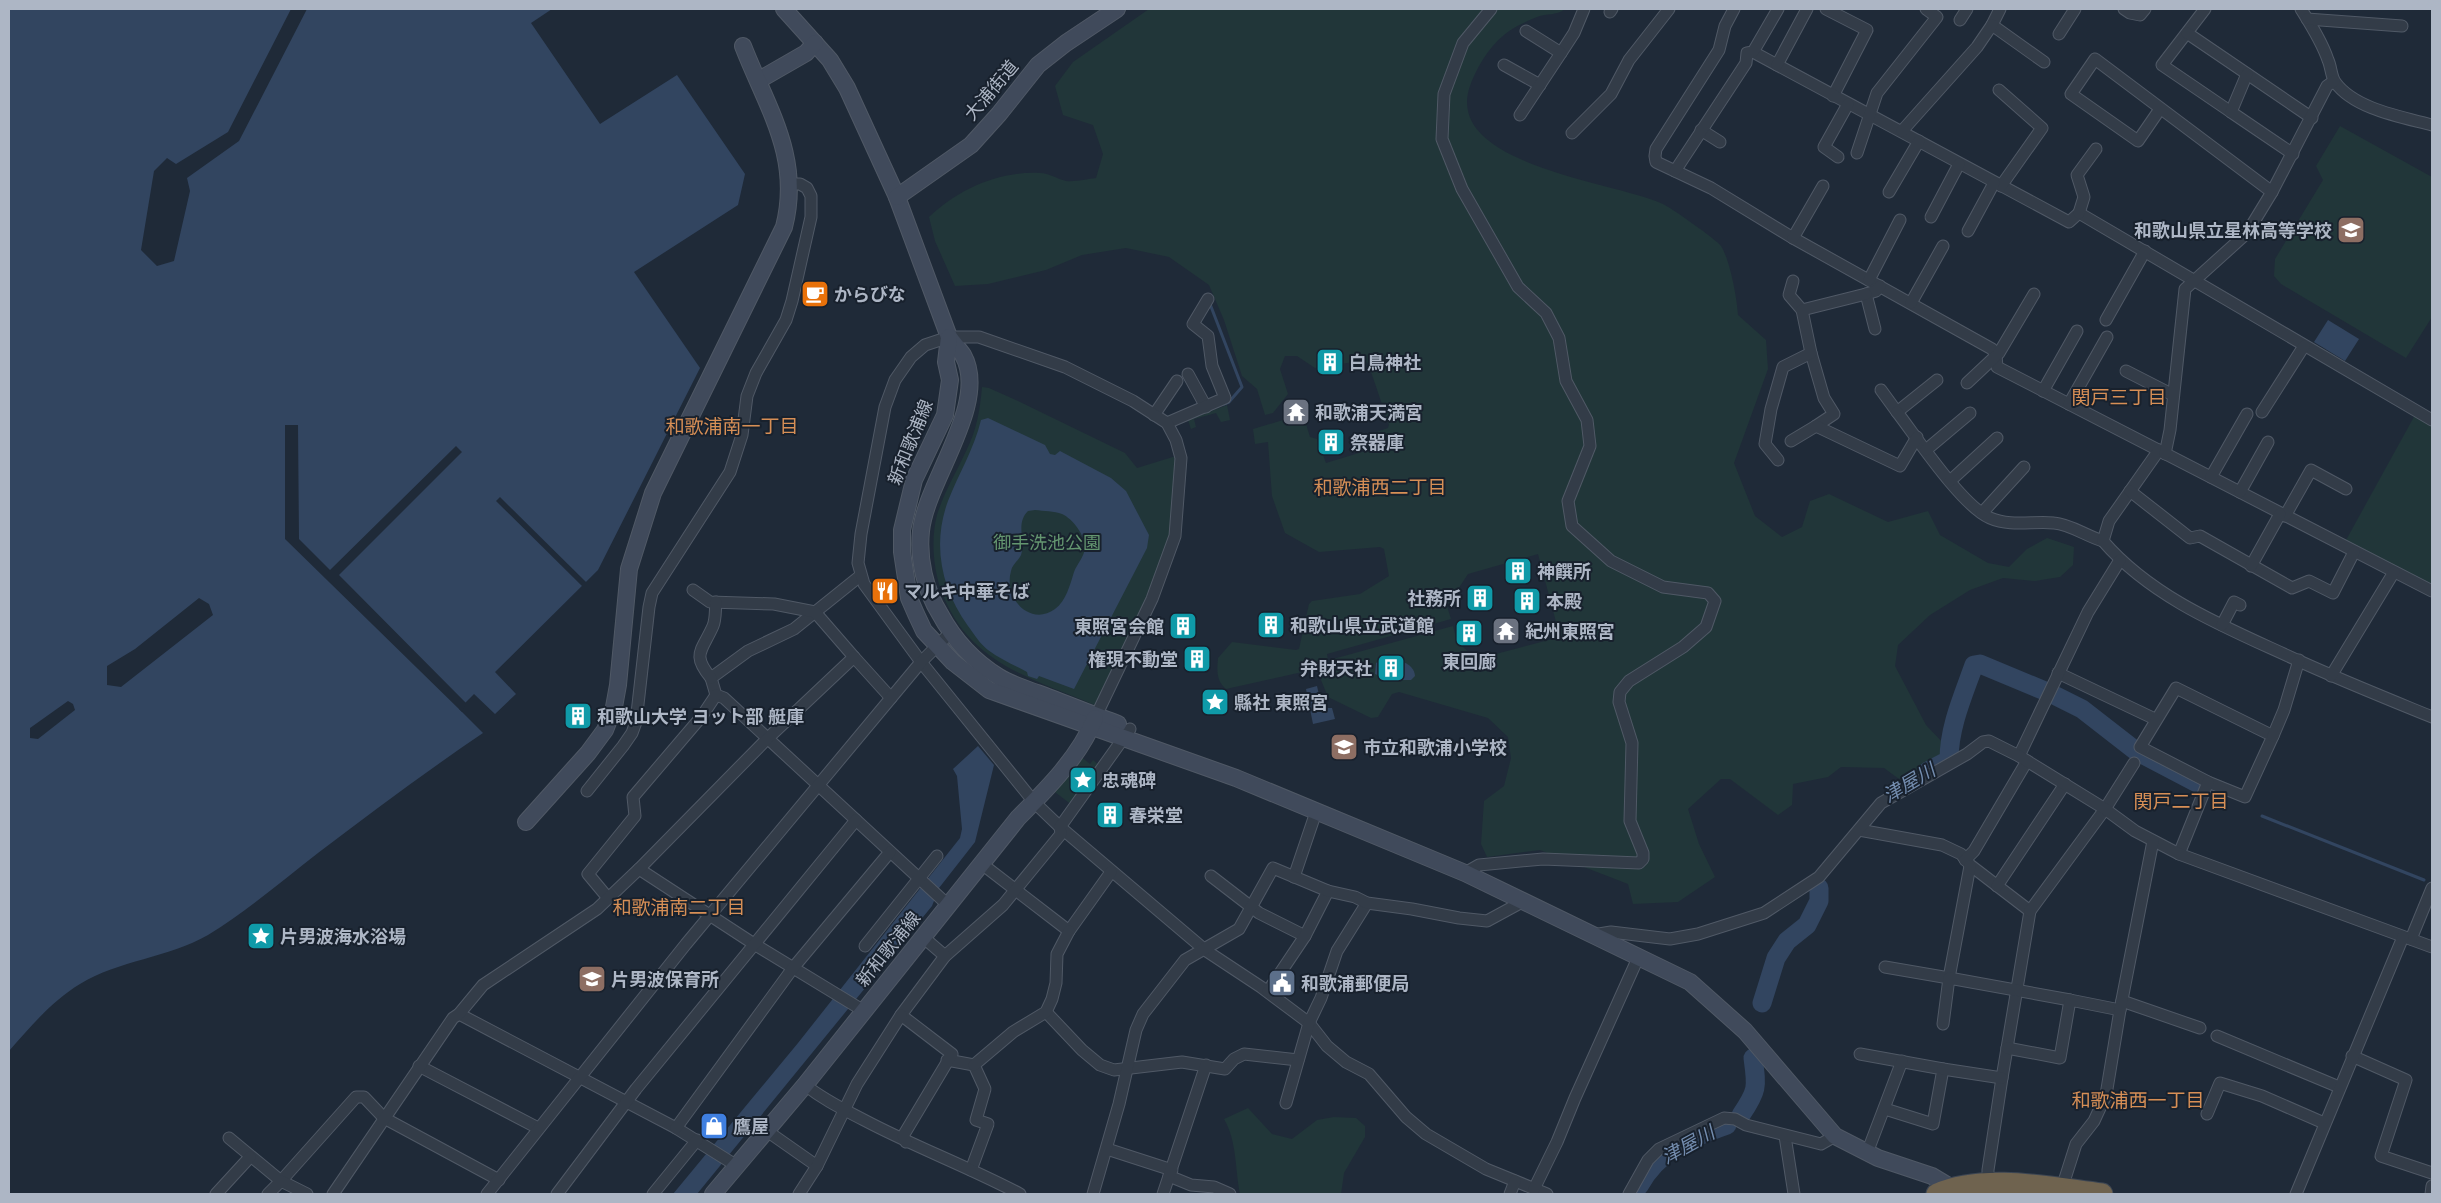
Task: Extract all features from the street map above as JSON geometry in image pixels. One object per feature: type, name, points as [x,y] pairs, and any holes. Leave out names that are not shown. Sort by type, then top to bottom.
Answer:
[{"type":"highway","points":[[1944,1192],[1988,1189],[2019,1184],[2060,1192],[2102,1194]]},
{"type":"street","name":"新和歌浦線","points":[[784,9],[830,60],[847,88],[897,197],[949,337],[964,356],[968,374],[968,397],[956,438],[933,488],[921,530],[923,571],[928,590],[950,633],[967,653],[1000,677],[1094,721]]},
{"type":"street","name":"大浦街道","points":[[897,197],[971,145],[999,114],[1038,65],[1066,43],[1117,9]]},
{"type":"street","points":[[1465,874],[1479,864],[1543,860],[1639,863],[1643,859],[1643,853],[1630,821],[1632,743],[1619,702],[1620,692],[1630,681],[1683,647],[1706,627],[1715,601],[1708,593],[1664,587],[1611,561],[1572,526],[1568,501],[1590,446],[1587,420],[1566,381],[1559,338],[1546,312],[1518,287],[1462,189],[1442,139],[1444,94],[1464,43],[1491,9]]},
{"type":"street","points":[[1520,115],[1574,33],[1584,9]]},
{"type":"street","points":[[1572,133],[1611,94],[1629,60],[1669,9]]},
{"type":"street","points":[[1734,9],[1725,26],[1719,50],[1656,148],[1654,156],[1656,162],[1711,188],[1793,238],[1992,349],[1996,355],[1996,367],[2432,591]]},
{"type":"street","points":[[1753,52],[1778,9]]},
{"type":"street","points":[[1777,65],[1807,9]]},
{"type":"street","points":[[1826,9],[1867,30],[1833,96]]},
{"type":"street","points":[[1857,153],[1868,115],[1878,93],[1937,17],[1926,9]]},
{"type":"street","points":[[1960,20],[1967,9]]},
{"type":"street","points":[[1902,131],[1977,47],[2000,9]]},
{"type":"street","points":[[2059,34],[2075,9]]},
{"type":"street","points":[[2124,9],[2140,16],[2145,9]]},
{"type":"street","points":[[2204,9],[2162,65],[2293,154]]},
{"type":"street","points":[[2304,14],[2402,26]]},
{"type":"street","points":[[2304,14],[2328,60],[2334,81],[2347,94],[2378,110],[2432,125]]},
{"type":"street","points":[[1992,25],[2044,62]]},
{"type":"street","points":[[1526,31],[1561,53]]},
{"type":"street","points":[[2187,33],[2312,118]]},
{"type":"street","points":[[759,80],[806,53],[816,44]]},
{"type":"street","points":[[526,822],[588,753],[605,730],[614,707],[618,685],[629,569],[653,493],[784,227],[790,206],[791,184],[787,156],[759,80],[743,46]]},
{"type":"street","points":[[1676,171],[1701,130],[1746,64],[1747,53],[1753,52],[2069,222],[2079,213],[2084,197],[2077,175],[2096,149]]},
{"type":"street","points":[[2160,108],[2138,141],[2071,94],[2096,59],[2272,192]]},
{"type":"street","points":[[1504,65],[1540,85]]},
{"type":"street","points":[[2231,112],[2247,74]]},
{"type":"street","points":[[2103,541],[2109,521],[2130,490],[2162,452],[2173,394],[2182,302],[2185,289],[2247,233],[2293,154],[2327,86],[2334,81]]},
{"type":"street","points":[[1968,231],[1998,184],[2042,128],[2000,90]]},
{"type":"street","points":[[1838,157],[1824,147],[1848,104]]},
{"type":"street","points":[[1701,130],[1720,142]]},
{"type":"street","points":[[1889,192],[1919,141]]},
{"type":"street","points":[[1931,217],[1959,164]]},
{"type":"street","points":[[586,791],[632,733],[640,701],[652,593],[730,472],[742,435],[747,396],[756,373],[786,320],[811,217],[811,196],[807,188],[800,184],[791,184]]},
{"type":"street","points":[[1793,238],[1823,186]]},
{"type":"street","points":[[2079,213],[2432,420]]},
{"type":"street","points":[[1869,280],[1900,220]]},
{"type":"street","points":[[1911,303],[1943,246]]},
{"type":"street","points":[[2106,320],[2145,251]]},
{"type":"street","points":[[1791,441],[1834,414],[1824,398],[1811,353],[1802,310],[1789,295],[1792,280]]},
{"type":"street","points":[[1802,310],[1876,291],[1880,286]]},
{"type":"street","points":[[1866,294],[1876,329]]},
{"type":"street","points":[[1967,383],[1996,355],[2034,294]]},
{"type":"street","points":[[1167,424],[1225,398],[1212,366],[1208,336],[1193,324],[1208,299]]},
{"type":"street","points":[[2043,391],[2076,331]]},
{"type":"street","name":"新和歌浦線","points":[[949,337],[946,362],[950,380],[945,415],[914,480],[902,530],[904,572],[909,598],[924,631],[936,646],[952,662],[990,690],[1094,721]]},
{"type":"street","points":[[1547,1194],[1486,1169],[1426,1134],[1406,1117],[1369,1074],[1346,1062],[1327,1046],[1309,1023],[1268,991],[1205,950],[1111,872],[1034,802],[921,662],[864,584],[860,576],[858,563],[861,534],[885,407],[895,380],[912,357],[925,345],[949,337],[979,337],[1066,367],[1133,401],[1167,424],[1176,440],[1181,458],[1175,536],[1152,599],[1094,721],[1128,733],[1465,874],[1690,982],[1744,1031],[1835,1136],[1867,1153],[1932,1176],[1944,1192]]},
{"type":"street","points":[[2069,404],[2107,338]]},
{"type":"street","points":[[2262,412],[2304,346]]},
{"type":"street","points":[[1778,460],[1765,444],[1771,409],[1783,367],[1811,353]]},
{"type":"street","points":[[2126,371],[2173,394]]},
{"type":"street","points":[[1188,374],[1206,407]]},
{"type":"street","points":[[1897,412],[1937,380]]},
{"type":"street","points":[[1154,415],[1177,381]]},
{"type":"street","points":[[1881,390],[1950,481],[1982,513],[2008,523],[2053,523],[2068,526],[2082,534],[2103,541],[2120,560],[2183,606],[2331,676],[2432,717]]},
{"type":"street","points":[[1926,450],[1970,413]]},
{"type":"street","points":[[2211,477],[2247,414]]},
{"type":"street","points":[[1816,426],[1900,466],[1917,437]]},
{"type":"street","points":[[1950,481],[1997,438]]},
{"type":"street","points":[[2240,492],[2268,442]]},
{"type":"street","points":[[1982,513],[2024,467]]},
{"type":"street","points":[[2251,566],[2310,470],[2346,489]]},
{"type":"street","points":[[2130,490],[2190,538],[2200,536],[2292,588],[2309,581],[2333,593],[2354,552]]},
{"type":"street","points":[[1943,1024],[1968,863],[2023,759],[2058,673],[2088,612],[2120,560]]},
{"type":"street","points":[[2331,676],[2394,572]]},
{"type":"street","points":[[711,678],[748,651],[794,628],[860,576]]},
{"type":"street","points":[[693,590],[710,602],[774,604],[815,612],[892,698]]},
{"type":"street","points":[[716,602],[714,624],[698,655],[701,666],[711,678],[716,695]]},
{"type":"street","points":[[2222,626],[2234,602],[2240,605]]},
{"type":"street","points":[[487,1194],[580,1076],[818,786],[921,662],[950,633]]},
{"type":"street","points":[[334,1194],[453,1018],[459,1014],[483,985],[597,909],[639,869],[766,739],[854,657]]},
{"type":"street","points":[[2273,736],[2176,688],[2140,747],[2208,782],[2246,797],[2273,736],[2284,710],[2299,660]]},
{"type":"street","points":[[2058,673],[2155,720]]},
{"type":"street","points":[[716,695],[724,698],[766,739],[946,902]]},
{"type":"street","points":[[608,898],[588,874],[634,816],[633,797],[702,716],[716,695]]},
{"type":"street","name":"新和歌浦線","points":[[713,1194],[732,1163],[767,1130],[805,1085],[860,1008],[923,937],[946,902],[982,864],[1018,818],[1034,802],[1086,740],[1094,721]]},
{"type":"street","points":[[799,1194],[818,1166],[856,1084],[901,1015],[945,956],[1003,905],[1016,890],[1061,834],[1060,827],[1128,733]]},
{"type":"street","points":[[1593,935],[1611,932],[1670,939],[1698,934],[1764,913],[1819,877],[1881,803],[1967,754],[1983,742],[1989,742],[2023,759],[2153,841],[2179,854],[2432,947]]},
{"type":"street","points":[[1988,1189],[2002,1078],[2030,911],[2105,809],[2134,763]]},
{"type":"street","points":[[2179,854],[2208,782]]},
{"type":"street","points":[[1997,886],[2065,784]]},
{"type":"street","points":[[1294,877],[1316,812]]},
{"type":"street","points":[[557,1194],[626,1103],[856,820]]},
{"type":"street","points":[[1859,830],[1942,845],[1961,854],[1968,863],[2030,911]]},
{"type":"street","points":[[2060,1192],[2076,1144],[2094,1121],[2106,1095],[2121,1005],[2153,841]]},
{"type":"street","points":[[676,1128],[793,968],[890,852]]},
{"type":"street","points":[[865,946],[921,881],[938,856]]},
{"type":"street","points":[[982,864],[1069,931]]},
{"type":"street","points":[[1093,1194],[1128,1070],[1136,1030],[1143,1014],[1159,990],[1184,960],[1240,930],[1273,868],[1328,891],[1355,897],[1367,903],[1487,921],[1522,902]]},
{"type":"street","points":[[639,869],[754,944],[860,1008]]},
{"type":"street","points":[[974,1065],[1013,1032],[1046,1012],[1056,983],[1057,954],[1069,931],[1111,872]]},
{"type":"street","points":[[1211,876],[1252,908],[1304,936]]},
{"type":"street","points":[[2296,1194],[2352,1056],[2432,888]]},
{"type":"street","points":[[1268,991],[1304,936],[1328,891]]},
{"type":"street","points":[[1286,1103],[1309,1023],[1321,998],[1337,951],[1367,903]]},
{"type":"street","points":[[923,937],[945,956]]},
{"type":"street","points":[[1534,1189],[1557,1142],[1574,1098],[1638,958]]},
{"type":"street","points":[[1885,967],[2070,1000],[2121,1005],[2200,1028]]},
{"type":"street","points":[[2007,1048],[2060,1058],[2070,1000]]},
{"type":"street","points":[[1046,1012],[1082,1050],[1100,1065],[1114,1070],[1128,1070],[1174,1062],[1225,1069],[1234,1059],[1244,1054],[1298,1060]]},
{"type":"street","points":[[459,1014],[676,1128],[732,1163]]},
{"type":"street","points":[[901,1015],[952,1054],[902,1136],[906,1142]]},
{"type":"street","points":[[2217,1036],[2339,1087]]},
{"type":"street","points":[[1860,1054],[2002,1078]]},
{"type":"street","points":[[2352,1056],[2406,1080],[2381,1156],[2432,1173]]},
{"type":"street","points":[[948,1060],[974,1065]]},
{"type":"street","points":[[1867,1153],[1902,1061]]},
{"type":"street","points":[[971,1170],[988,1124],[976,1120],[985,1089],[974,1065]]},
{"type":"street","points":[[1162,1194],[1206,1065]]},
{"type":"street","points":[[419,1066],[538,1128]]},
{"type":"street","points":[[1885,1109],[1933,1124],[1943,1069]]},
{"type":"street","points":[[2207,1114],[2220,1083],[2262,1096],[2324,1123]]},
{"type":"street","points":[[805,1085],[824,1100],[906,1142],[971,1170],[1020,1194]]},
{"type":"street","points":[[268,1194],[356,1096],[364,1097],[384,1118],[499,1180]]},
{"type":"street","points":[[1629,1194],[1648,1160],[1659,1150],[1724,1118],[1735,1118],[1746,1125],[1821,1144],[1835,1136]]},
{"type":"street","points":[[767,1130],[818,1166]]},
{"type":"street","points":[[1785,1136],[1794,1194]]},
{"type":"street","points":[[229,1138],[250,1157],[281,1180],[307,1194]]},
{"type":"street","points":[[653,1194],[696,1140]]},
{"type":"street","points":[[1107,1149],[1170,1173],[1191,1185],[1214,1187],[1230,1194]]},
{"type":"street","points":[[216,1194],[250,1157]]},
{"type":"street","points":[[1510,1194],[1515,1181]]},
{"type":"street","points":[[2431,1194],[2432,1186]]},
{"type":"green space","points":[[1149,9],[1565,9],[1558,13],[1537,17],[1507,32],[1498,40],[1478,67],[1469,89],[1469,115],[1484,136],[1509,153],[1540,167],[1663,204],[1721,246],[1735,289],[1738,315],[1766,340],[1768,369],[1734,463],[1755,516],[1782,537],[1802,527],[1810,501],[1829,494],[1888,522],[1928,511],[1940,535],[1988,563],[2009,567],[2027,549],[2047,538],[2074,547],[2073,565],[2060,577],[2035,581],[2003,578],[1970,590],[1930,615],[1898,645],[1895,666],[1926,725],[1945,745],[1944,756],[1899,779],[1884,768],[1841,767],[1828,777],[1793,784],[1792,805],[1778,815],[1730,779],[1721,779],[1688,809],[1699,844],[1715,877],[1678,902],[1633,904],[1628,884],[1540,850],[1487,857],[1481,844],[1484,801],[1504,786],[1511,758],[1508,737],[1488,718],[1399,692],[1392,694],[1378,717],[1371,718],[1328,697],[1321,680],[1323,674],[1336,671],[1333,659],[1453,626],[1457,642],[1477,659],[1560,637],[1538,554],[1468,574],[1447,606],[1451,619],[1327,654],[1329,666],[1226,689],[1219,679],[1217,671],[1218,658],[1232,642],[1299,649],[1309,604],[1312,601],[1360,594],[1389,576],[1384,549],[1380,547],[1319,552],[1285,533],[1272,496],[1268,442],[1255,444],[1253,429],[1303,414],[1310,437],[1317,439],[1326,463],[1372,449],[1371,434],[1388,428],[1389,425],[1368,363],[1360,361],[1315,368],[1297,356],[1285,356],[1280,369],[1288,394],[1273,413],[1265,415],[1257,389],[1242,376],[1224,320],[1209,285],[1169,257],[1126,248],[1082,255],[1046,270],[988,284],[955,286],[935,241],[929,217],[966,190],[1009,175],[1043,173],[1070,181],[1096,178],[1103,154],[1093,125],[1063,115],[1055,86],[1073,62]]},
{"type":"green space","name":"和歌山県立星林高等学校","points":[[2340,126],[2432,177],[2432,317],[2406,358],[2281,284],[2274,276],[2275,259],[2323,180],[2316,166]]},
{"type":"green space","name":"御手洗池公園","points":[[982,387],[989,388],[1018,401],[1125,453],[1137,468],[1176,456],[1172,529],[1164,557],[1097,706],[1024,676],[983,650],[966,634],[951,613],[940,587],[934,551],[935,524],[943,498],[976,426]]},
{"type":"green space","points":[[1227,405],[1230,420],[1221,422],[1216,413],[1194,419],[1196,427],[1191,429],[1188,420]]},
{"type":"green space","points":[[2415,415],[2432,425],[2432,587],[2345,542]]},
{"type":"green space","points":[[1080,756],[1090,764],[1093,760],[1101,767],[1072,805],[1051,789]]},
{"type":"green space","points":[[1248,1108],[1272,1134],[1292,1139],[1317,1120],[1334,1117],[1356,1118],[1365,1126],[1365,1137],[1344,1173],[1341,1194],[1240,1194],[1231,1136],[1224,1119]]},
{"type":"water","points":[[9,9],[552,9],[531,23],[600,124],[677,75],[745,174],[738,205],[634,272],[700,368],[598,570],[495,672],[516,694],[495,714],[474,694],[459,709],[483,733],[400,792],[250,906],[208,935],[177,949],[111,969],[80,984],[42,1014],[9,1051]]},
{"type":"water","points":[[2328,320],[2359,339],[2345,361],[2314,342]]},
{"type":"water","name":"御手洗池公園","points":[[988,418],[1045,445],[1050,454],[1055,455],[1060,451],[1111,478],[1126,491],[1149,535],[1147,548],[1074,689],[1039,676],[1037,679],[1028,676],[1027,672],[985,648],[959,612],[951,597],[942,566],[940,550],[943,517],[981,420]],"holes":[[[1028,511],[1059,513],[1066,516],[1081,533],[1085,548],[1062,602],[1046,614],[1037,615],[1028,612],[1015,600],[1011,591],[1010,581],[1012,569],[1021,555],[1022,521]]]},
{"type":"water","points":[[1384,658],[1399,660],[1408,664],[1414,671],[1415,676],[1411,680],[1390,680],[1375,674],[1376,663]]},
{"type":"water","points":[[1317,686],[1322,708],[1332,708],[1335,719],[1313,724],[1306,689]]},
{"type":"water","points":[[978,746],[994,765],[975,842],[939,888],[932,906],[697,1194],[673,1194],[798,1043],[960,838],[962,829],[957,776],[953,769]]},
{"type":"pier","points":[[291,9],[307,9],[239,141],[187,178],[190,191],[174,261],[157,266],[141,250],[154,171],[167,158],[176,164],[228,132]]},
{"type":"pier","points":[[285,425],[298,425],[299,539],[330,570],[456,446],[462,452],[339,575],[466,703],[462,712],[285,539]]},
{"type":"pier","points":[[500,497],[587,583],[583,587],[496,501]]},
{"type":"pier","points":[[199,598],[209,604],[213,615],[121,687],[107,685],[107,666],[135,649]]},
{"type":"pier","points":[[68,701],[73,704],[75,710],[38,739],[30,738],[30,728]]},
{"type":"waterway","points":[[1210,304],[1242,387],[1229,402],[1224,404]]},
{"type":"waterway","name":"津屋川","points":[[1928,771],[1949,760],[1954,724],[1974,665],[1980,664],[2045,691]]},
{"type":"waterway","name":"津屋川","points":[[2052,694],[2082,709],[2136,751],[2201,785]]},
{"type":"waterway","points":[[2262,816],[2424,880]]},
{"type":"waterway","name":"津屋川","points":[[1762,1003],[1776,958],[1787,941],[1807,925],[1819,901],[1819,888]]},
{"type":"waterway","name":"津屋川","points":[[1741,1115],[1751,1100],[1755,1088],[1753,1058]]},
{"type":"waterway","name":"津屋川","points":[[1639,1186],[1656,1164],[1676,1147],[1700,1135],[1727,1125]]},
{"type":"place","name":"和歌山県立星林高等学校","points":[[2351,230]]},
{"type":"place","name":"からびな","points":[[815,294]]},
{"type":"place","name":"白鳥神社","points":[[1330,362]]},
{"type":"place","name":"和歌浦天満宮","points":[[1296,412]]},
{"type":"place","name":"祭器庫","points":[[1331,442]]},
{"type":"place","name":"神饌所","points":[[1518,571]]},
{"type":"place","name":"マルキ中華そば","points":[[885,591]]},
{"type":"place","name":"社務所","points":[[1480,598]]},
{"type":"place","name":"本殿","points":[[1527,601]]},
{"type":"place","name":"和歌山県立武道館","points":[[1271,625]]},
{"type":"place","name":"東照宮会館","points":[[1183,626]]},
{"type":"place","name":"紀州東照宮","points":[[1506,631]]},
{"type":"place","name":"東回廊","points":[[1469,633]]},
{"type":"place","name":"権現不動堂","points":[[1197,659]]},
{"type":"place","name":"弁財天社","points":[[1391,668]]},
{"type":"place","name":"縣社 東照宮","points":[[1215,702]]},
{"type":"place","name":"和歌山大学 ヨット部 艇庫","points":[[578,716]]},
{"type":"place","name":"市立和歌浦小学校","points":[[1344,747]]},
{"type":"place","name":"忠魂碑","points":[[1083,780]]},
{"type":"place","name":"春栄堂","points":[[1110,815]]},
{"type":"place","name":"片男波海水浴場","points":[[261,936]]},
{"type":"place","name":"片男波保育所","points":[[592,979]]},
{"type":"place","name":"和歌浦郵便局","points":[[1282,983]]},
{"type":"place","name":"鷹屋","points":[[714,1126]]},
{"type":"district","name":"関戸三丁目","points":[[2119,397]]},
{"type":"district","name":"和歌浦南一丁目","points":[[732,426]]},
{"type":"district","name":"和歌浦西二丁目","points":[[1380,487]]},
{"type":"district","name":"関戸二丁目","points":[[2181,801]]},
{"type":"district","name":"和歌浦南二丁目","points":[[679,907]]},
{"type":"district","name":"和歌浦西一丁目","points":[[2138,1100]]}]
